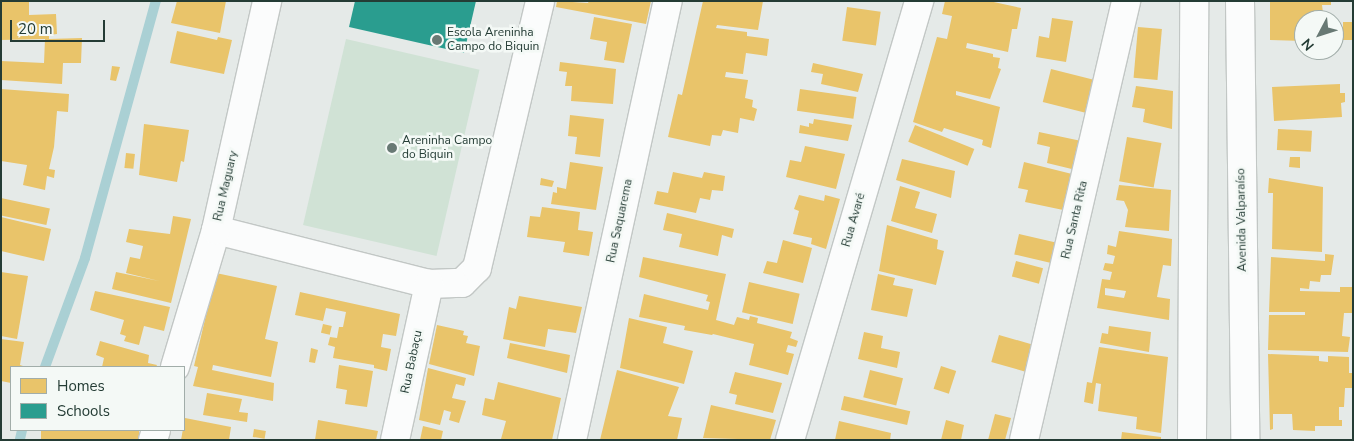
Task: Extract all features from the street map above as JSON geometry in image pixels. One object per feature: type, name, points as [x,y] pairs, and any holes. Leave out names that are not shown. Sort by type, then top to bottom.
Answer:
[{"type":"street","name":"Rua Maguary","points":[[175,366],[216,230],[267,1]]},
{"type":"street","points":[[216,230],[429,284],[462,283],[477,268],[540,1]]},
{"type":"street","name":"Rua Saquarema","points":[[572,440],[668,1]]},
{"type":"street","name":"Rua Avaré","points":[[790,440],[919,1]]},
{"type":"street","name":"Rua Santa Rita","points":[[1024,440],[1126,1]]},
{"type":"street","points":[[1192,440],[1194,1]]},
{"type":"street","name":"Avenida Valparaíso","points":[[1240,1],[1245,440]]},
{"type":"street","name":"Rua Babaçu","points":[[395,440],[429,284]]},
{"type":"green space","name":"Areninha Campo do Biquin","points":[[346,39],[479,70],[437,256],[303,225]]},
{"type":"building: Homes","points":[[1,1],[29,1],[29,15],[56,14],[57,34],[49,35],[49,39],[82,38],[81,63],[63,63],[62,84],[1,80],[1,61],[44,63],[45,39],[1,40]]},
{"type":"building: Homes","points":[[177,1],[226,1],[220,33],[171,23]]},
{"type":"building: Homes","points":[[557,1],[588,3],[589,1],[651,1],[646,24],[556,7]]},
{"type":"building: Homes","points":[[703,1],[763,1],[758,30],[717,25],[716,28],[747,32],[747,36],[769,39],[767,56],[746,53],[743,74],[726,72],[725,77],[748,80],[745,98],[753,100],[752,107],[757,109],[754,121],[740,118],[738,133],[723,130],[721,136],[712,135],[710,146],[668,137],[678,94],[682,95]]},
{"type":"building: Homes","points":[[945,1],[989,1],[1021,8],[1017,29],[1012,29],[1008,52],[967,43],[966,48],[993,54],[993,57],[1000,58],[998,68],[1001,69],[990,99],[956,91],[956,95],[1000,107],[991,148],[982,145],[983,140],[944,128],[942,132],[913,122],[937,37],[947,39],[952,16],[942,14]]},
{"type":"building: Homes","points":[[1270,1],[1331,1],[1331,5],[1322,5],[1323,10],[1294,10],[1294,41],[1270,40]]},
{"type":"building: Homes","points":[[847,7],[881,12],[876,45],[842,41]]},
{"type":"building: Homes","points":[[594,17],[632,24],[624,63],[604,60],[607,42],[590,39]]},
{"type":"building: Homes","points":[[1052,18],[1073,21],[1066,62],[1036,57],[1039,36],[1049,38]]},
{"type":"building: Homes","points":[[1344,22],[1352,22],[1352,40],[1344,40]]},
{"type":"building: Homes","points":[[1138,27],[1162,29],[1157,80],[1134,78]]},
{"type":"building: Homes","points":[[177,31],[217,40],[218,37],[232,40],[224,74],[170,63]]},
{"type":"building: Homes","points":[[560,62],[616,69],[613,104],[571,101],[572,86],[565,86],[567,72],[559,71]]},
{"type":"building: Homes","points":[[813,63],[863,74],[858,92],[821,84],[823,74],[811,72]]},
{"type":"building: Homes","points":[[112,66],[120,67],[116,81],[110,80]]},
{"type":"building: Homes","points":[[1051,69],[1095,80],[1086,113],[1043,102]]},
{"type":"building: Homes","points":[[1340,84],[1340,93],[1345,93],[1345,102],[1341,103],[1342,117],[1274,121],[1272,87]]},
{"type":"building: Homes","points":[[1136,86],[1173,91],[1172,129],[1143,122],[1145,109],[1132,107]]},
{"type":"building: Homes","points":[[1,89],[69,94],[68,112],[57,111],[54,147],[49,169],[55,170],[54,178],[47,176],[45,190],[23,185],[27,165],[1,161]]},
{"type":"building: Homes","points":[[800,89],[856,97],[853,119],[797,111]]},
{"type":"building: Homes","points":[[570,115],[604,119],[600,157],[575,154],[577,137],[568,136]]},
{"type":"building: Homes","points":[[814,119],[852,125],[848,141],[799,133],[800,125],[809,127],[809,123],[813,124]]},
{"type":"building: Homes","points":[[144,124],[189,130],[184,162],[181,161],[177,182],[139,175]]},
{"type":"building: Homes","points":[[915,125],[974,149],[968,166],[908,142]]},
{"type":"building: Homes","points":[[1278,129],[1312,131],[1311,152],[1277,150]]},
{"type":"building: Homes","points":[[1039,132],[1086,142],[1080,171],[1047,163],[1050,147],[1037,144]]},
{"type":"building: Homes","points":[[1127,137],[1161,143],[1154,187],[1119,181]]},
{"type":"building: Homes","points":[[805,146],[845,154],[836,189],[786,177],[790,160],[801,162]]},
{"type":"building: Homes","points":[[126,153],[135,154],[133,169],[124,168]]},
{"type":"building: Homes","points":[[1290,157],[1300,157],[1300,168],[1289,167]]},
{"type":"building: Homes","points":[[902,159],[955,171],[951,198],[896,180]]},
{"type":"building: Homes","points":[[570,162],[603,167],[596,210],[551,204],[553,192],[557,193],[557,187],[566,189]]},
{"type":"building: Homes","points":[[1024,162],[1076,175],[1068,211],[1025,202],[1028,190],[1018,188]]},
{"type":"building: Homes","points":[[673,172],[702,178],[704,172],[725,176],[723,191],[712,190],[710,200],[700,198],[696,213],[654,204],[657,191],[668,193]]},
{"type":"building: Homes","points":[[541,178],[554,181],[552,187],[540,185]]},
{"type":"building: Homes","points":[[1269,178],[1323,187],[1322,252],[1272,249],[1273,193],[1268,193]]},
{"type":"building: Homes","points":[[1119,185],[1171,190],[1169,231],[1125,227],[1128,210],[1124,201],[1116,200]]},
{"type":"building: Homes","points":[[900,186],[920,192],[915,208],[937,214],[932,233],[891,221]]},
{"type":"building: Homes","points":[[799,195],[824,201],[825,195],[840,199],[826,249],[811,244],[812,238],[793,234],[799,211],[794,209]]},
{"type":"building: Homes","points":[[1,198],[50,208],[46,225],[1,215]]},
{"type":"building: Homes","points":[[542,207],[580,212],[578,230],[593,232],[589,256],[563,252],[565,242],[527,237],[530,216],[540,217]]},
{"type":"building: Homes","points":[[667,213],[734,229],[732,238],[722,235],[718,256],[679,247],[682,234],[663,230]]},
{"type":"building: Homes","points":[[173,216],[191,219],[171,303],[112,289],[116,272],[159,281],[126,273],[130,257],[140,259],[143,246],[126,242],[129,229],[170,234]]},
{"type":"building: Homes","points":[[1,217],[51,229],[44,261],[1,251]]},
{"type":"building: Homes","points":[[887,225],[938,240],[937,249],[944,251],[936,285],[879,271]]},
{"type":"building: Homes","points":[[1119,231],[1172,239],[1171,266],[1163,265],[1157,297],[1170,299],[1169,320],[1097,308],[1102,279],[1110,280],[1112,272],[1103,270],[1105,263],[1113,264],[1115,256],[1107,254],[1108,245],[1116,247]],"holes":[[[1105,288],[1126,291],[1124,298],[1105,295]]]},
{"type":"building: Homes","points":[[1019,234],[1058,243],[1053,263],[1014,254]]},
{"type":"building: Homes","points":[[783,240],[812,248],[803,283],[763,273],[767,261],[777,263]]},
{"type":"building: Homes","points":[[1325,254],[1334,255],[1331,275],[1321,275],[1320,282],[1310,281],[1309,289],[1300,288],[1300,291],[1340,292],[1340,287],[1352,287],[1353,313],[1344,313],[1342,336],[1350,337],[1348,352],[1268,350],[1269,315],[1305,315],[1305,312],[1269,312],[1271,257],[1325,261]]},
{"type":"building: Homes","points":[[643,257],[726,274],[716,320],[734,325],[737,317],[749,320],[750,316],[758,318],[757,323],[792,332],[790,338],[798,341],[796,347],[788,345],[786,352],[794,354],[788,375],[749,365],[754,344],[713,334],[684,330],[685,326],[639,317],[644,294],[708,310],[710,302],[706,301],[708,295],[639,277]]},
{"type":"building: Homes","points":[[1016,261],[1043,268],[1039,284],[1012,276]]},
{"type":"building: Homes","points":[[1,272],[28,276],[17,339],[1,336]]},
{"type":"building: Homes","points":[[216,273],[277,286],[265,339],[278,342],[271,377],[213,365],[212,370],[274,383],[273,401],[193,386],[198,367],[194,366]]},
{"type":"building: Homes","points":[[878,274],[895,278],[893,285],[913,289],[907,317],[871,310]]},
{"type":"building: Homes","points":[[749,282],[800,294],[793,324],[742,312]]},
{"type":"building: Homes","points":[[95,291],[170,307],[164,331],[144,326],[139,345],[124,341],[126,336],[120,334],[124,320],[90,310]]},
{"type":"building: Homes","points":[[300,292],[400,314],[396,336],[383,334],[381,347],[391,349],[387,371],[374,368],[374,365],[333,358],[335,347],[328,345],[330,337],[337,338],[339,327],[343,327],[346,312],[326,308],[323,321],[295,315]]},
{"type":"building: Homes","points":[[519,296],[582,307],[576,333],[548,329],[545,347],[503,339],[509,307],[516,309]]},
{"type":"building: Homes","points":[[629,318],[667,327],[663,343],[693,351],[684,384],[620,368]]},
{"type":"building: Homes","points":[[323,324],[332,326],[330,335],[321,333]]},
{"type":"building: Homes","points":[[437,325],[464,331],[463,335],[468,336],[466,343],[480,346],[474,376],[429,364]]},
{"type":"building: Homes","points":[[1109,326],[1151,332],[1149,352],[1100,343],[1102,333],[1108,334]]},
{"type":"building: Homes","points":[[864,332],[883,336],[881,348],[900,352],[897,368],[858,359]]},
{"type":"building: Homes","points":[[999,335],[1037,346],[1030,373],[991,362]]},
{"type":"building: Homes","points":[[1,339],[24,342],[20,365],[23,366],[10,366],[10,383],[1,381]]},
{"type":"building: Homes","points":[[100,341],[149,355],[148,363],[157,365],[102,366],[104,358],[96,355]]},
{"type":"building: Homes","points":[[510,343],[570,355],[567,373],[507,358]]},
{"type":"building: Homes","points":[[1099,347],[1168,357],[1161,433],[1136,429],[1137,417],[1098,411],[1101,384],[1096,383],[1093,404],[1084,402],[1087,382],[1092,383]]},
{"type":"building: Homes","points":[[311,348],[318,350],[315,363],[309,362]]},
{"type":"building: Homes","points":[[1268,354],[1319,356],[1319,361],[1328,362],[1328,356],[1349,357],[1349,373],[1353,373],[1353,388],[1345,388],[1344,407],[1339,407],[1339,420],[1342,420],[1342,426],[1315,426],[1315,431],[1293,430],[1292,414],[1273,414],[1273,429],[1270,430]]},
{"type":"building: Homes","points":[[339,365],[373,371],[367,407],[345,404],[347,390],[336,388]]},
{"type":"building: Homes","points":[[941,366],[956,371],[949,394],[934,389]]},
{"type":"building: Homes","points":[[428,368],[466,378],[464,386],[456,384],[452,398],[466,401],[459,423],[449,420],[451,412],[444,410],[440,425],[419,420]]},
{"type":"building: Homes","points":[[617,370],[679,387],[668,416],[682,418],[677,440],[600,440]]},
{"type":"building: Homes","points":[[870,370],[903,378],[896,405],[863,397]]},
{"type":"building: Homes","points":[[735,372],[782,383],[773,413],[735,404],[737,395],[729,393]]},
{"type":"building: Homes","points":[[498,382],[561,398],[552,440],[501,439],[506,421],[482,415],[485,398],[494,400]]},
{"type":"building: Homes","points":[[207,393],[242,399],[239,412],[248,413],[247,422],[203,415]]},
{"type":"building: Homes","points":[[844,396],[910,411],[907,425],[841,410]]},
{"type":"building: Homes","points":[[711,405],[776,420],[770,440],[703,438]]},
{"type":"building: Homes","points":[[995,414],[1011,418],[1005,440],[988,440]]},
{"type":"building: Homes","points":[[185,418],[231,427],[229,440],[181,440],[183,431],[185,431]]},
{"type":"building: Homes","points":[[318,420],[378,431],[376,440],[315,440]]},
{"type":"building: Homes","points":[[946,420],[964,425],[961,440],[941,440]]},
{"type":"building: Homes","points":[[839,421],[891,433],[890,440],[835,440]]},
{"type":"building: Homes","points":[[423,426],[443,431],[441,440],[420,440]]},
{"type":"building: Homes","points":[[254,429],[266,431],[265,439],[253,437]]},
{"type":"building: Homes","points":[[41,431],[139,431],[139,440],[41,440]]},
{"type":"building: Homes","points":[[1122,432],[1161,437],[1161,440],[1121,440]]},
{"type":"building: Schools","name":"Escola Areninha Campo do Biquin","points":[[355,1],[476,1],[464,53],[349,27]]},
{"type":"waterway","points":[[45,366],[85,258],[156,1]]},
{"type":"waterway","points":[[20,439],[22,431]]},
{"type":"place","name":"Escola Areninha Campo do Biquin","points":[[437,40]]},
{"type":"place","name":"Areninha Campo do Biquin","points":[[392,148]]}]
